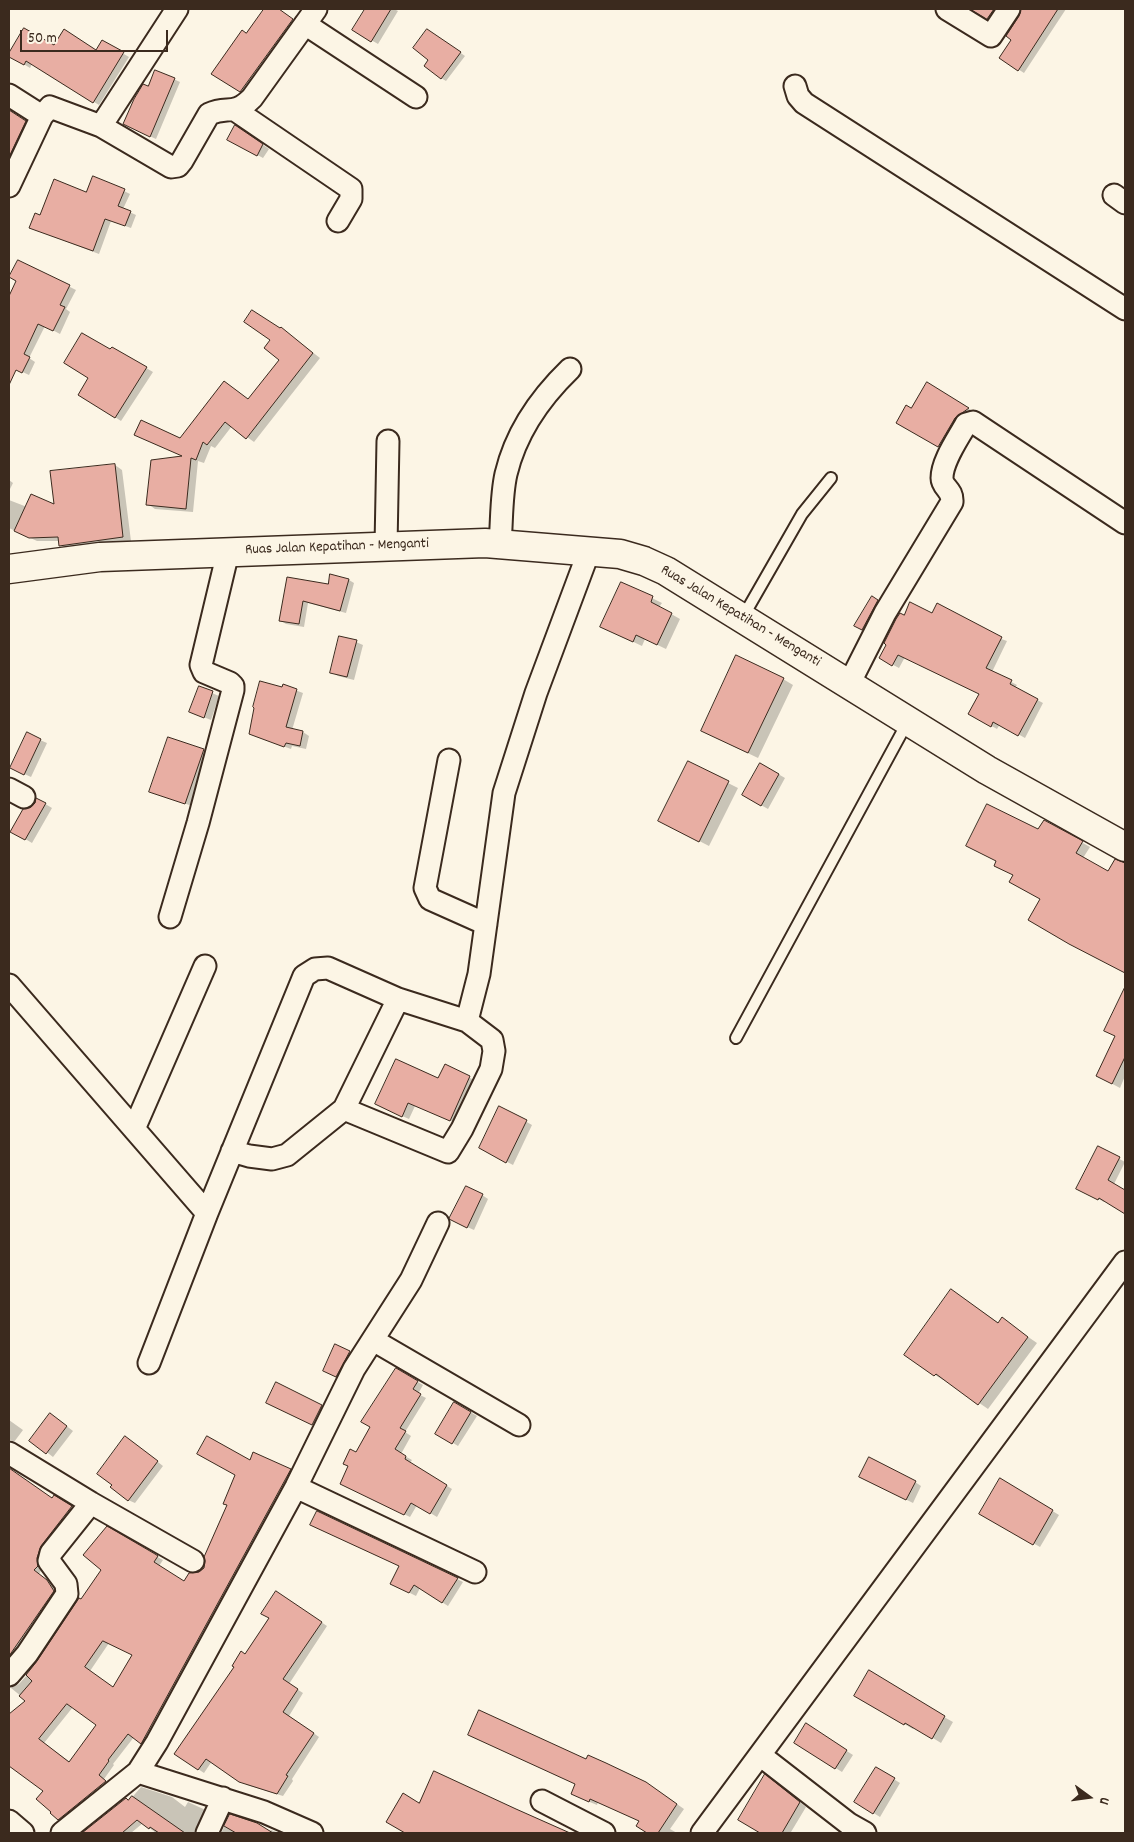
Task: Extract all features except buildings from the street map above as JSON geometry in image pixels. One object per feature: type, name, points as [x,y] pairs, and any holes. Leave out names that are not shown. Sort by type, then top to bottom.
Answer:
[{"type":"main road","name":"Ruas Jalan Kepatihan - Menganti","points":[[9,570],[100,557],[500,543],[620,554],[644,561],[666,571],[987,770],[1125,847]]},
{"type":"street","points":[[100,126],[177,9]]},
{"type":"street","points":[[948,9],[991,36],[1008,9]]},
{"type":"street","points":[[9,186],[42,116],[50,107],[100,126],[171,168],[178,166],[209,114],[215,111],[235,110],[243,107],[252,98],[310,17],[416,97]]},
{"type":"street","points":[[795,86],[798,96],[804,102],[1125,309]]},
{"type":"street","points":[[9,96],[42,116]]},
{"type":"street","points":[[235,110],[351,189],[351,199],[338,221]]},
{"type":"street","points":[[500,543],[506,475],[513,450],[522,430],[550,388],[570,369]]},
{"type":"street","points":[[849,684],[885,613],[952,502],[951,492],[943,484],[942,478],[948,456],[966,424],[973,422],[1125,523]]},
{"type":"street","points":[[386,546],[388,441]]},
{"type":"street","points":[[468,1021],[479,974],[504,793],[536,693],[589,551]]},
{"type":"street","points":[[170,916],[198,823],[233,690],[233,686],[230,683],[204,672],[201,665],[228,552]]},
{"type":"street","points":[[449,760],[425,888],[430,899],[486,924]]},
{"type":"street","points":[[134,1129],[206,966]]},
{"type":"street","points":[[149,1364],[207,1213],[304,976],[315,969],[328,968],[398,999],[468,1021],[492,1040],[494,1051],[491,1069],[462,1129],[448,1152],[344,1109]]},
{"type":"street","points":[[9,985],[207,1213]]},
{"type":"street","points":[[232,1151],[272,1159],[286,1155],[344,1109],[398,999]]},
{"type":"street","points":[[62,1833],[138,1772],[157,1742],[296,1487],[354,1369],[411,1280],[438,1223]]},
{"type":"street","points":[[702,1833],[1125,1262]]},
{"type":"street","points":[[373,1340],[519,1425]]},
{"type":"street","points":[[9,1453],[91,1503],[193,1561]]},
{"type":"street","points":[[296,1487],[476,1572]]},
{"type":"street","points":[[9,1675],[28,1654],[67,1594],[66,1584],[49,1561],[51,1553],[91,1503]]},
{"type":"street","points":[[760,1755],[849,1824],[865,1833]]},
{"type":"street","points":[[138,1772],[264,1812],[312,1833]]},
{"type":"street","points":[[207,1833],[223,1798]]},
{"type":"street","points":[[542,1801],[604,1833]]},
{"type":"street","points":[[9,1821],[23,1833]]},
{"type":"lane","points":[[742,618],[802,514],[831,478]]},
{"type":"lane","points":[[736,1038],[908,721]]}]
